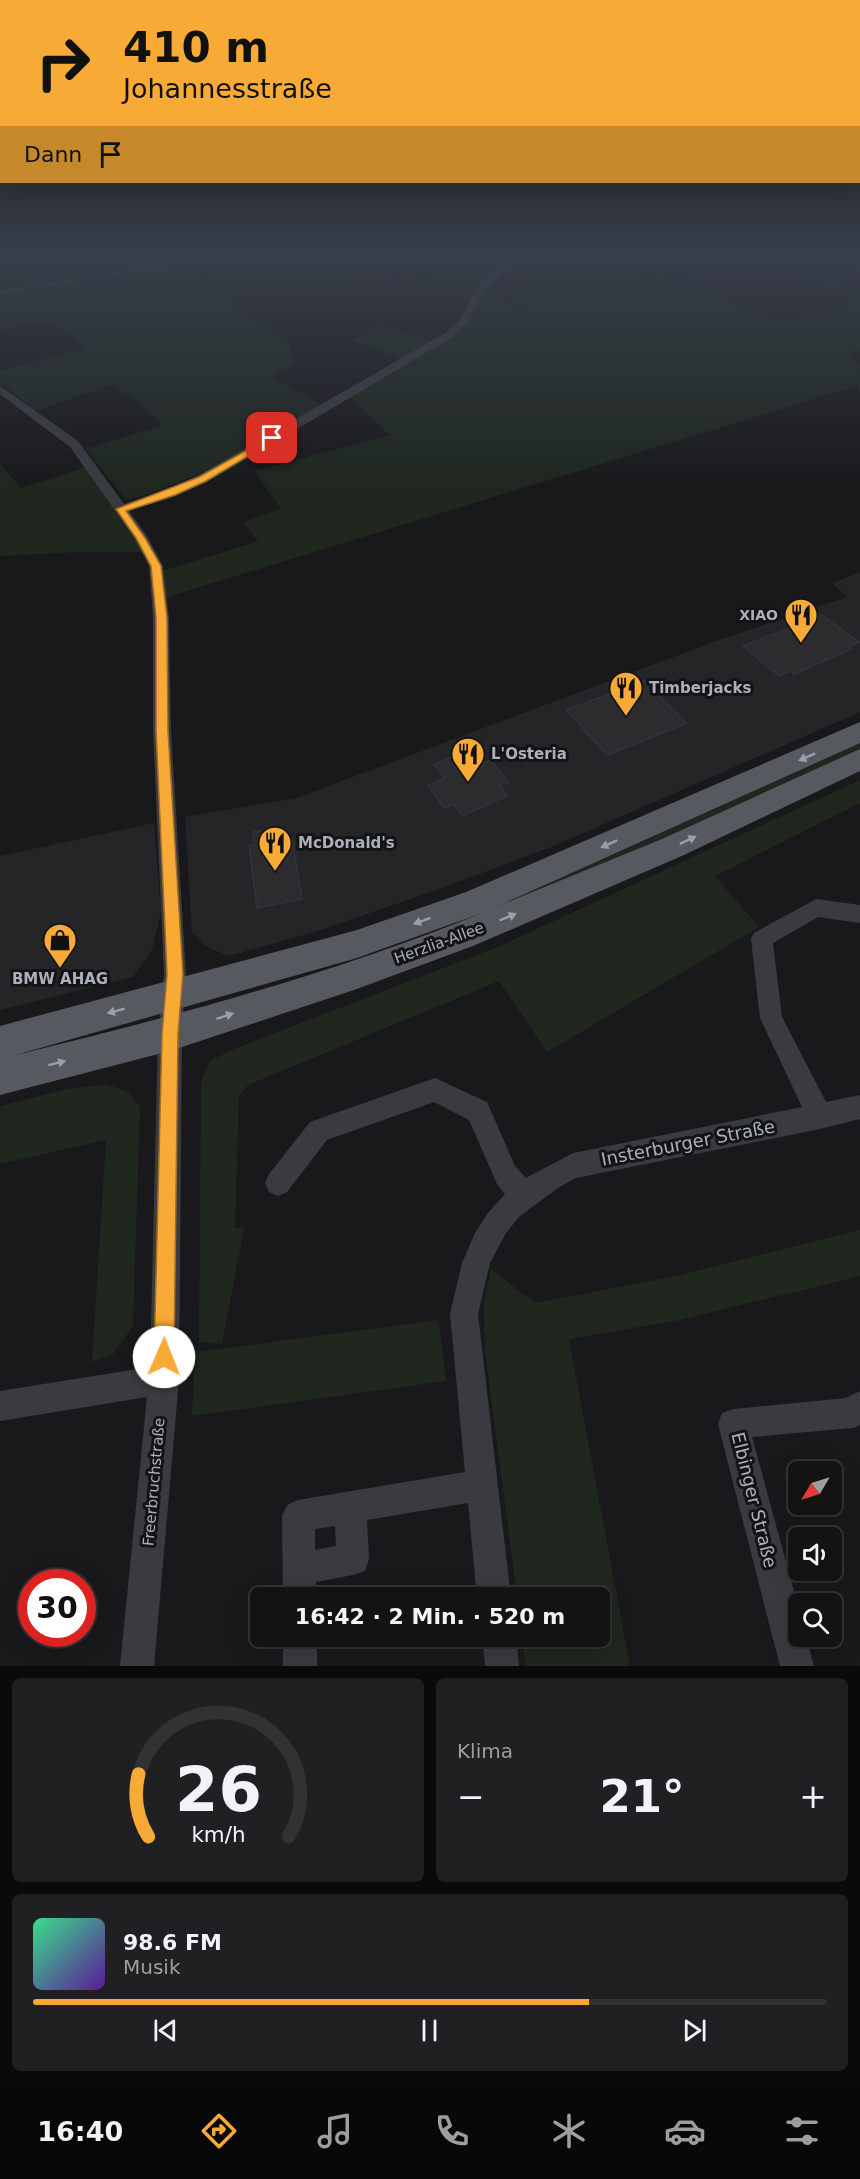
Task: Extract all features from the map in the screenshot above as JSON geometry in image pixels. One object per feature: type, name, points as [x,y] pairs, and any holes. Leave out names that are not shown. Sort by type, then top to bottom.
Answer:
[{"type":"main road","name":"Herzlia-Allee","points":[[0,1042],[357,944],[477,901],[860,732]]},
{"type":"main road","name":"Herzlia-Allee","points":[[0,1077],[170,1034],[354,975],[548,902],[673,847],[860,759]]},
{"type":"street","points":[[120,509],[171,493],[202,479],[451,333]]},
{"type":"street","name":"Freerbruchstraße","points":[[0,389],[74,444],[141,538],[156,566],[161,618],[162,731],[175,974],[170,1034],[164,1380],[137,1666]]},
{"type":"street","points":[[820,1117],[771,1018],[762,939],[816,908],[860,914]]},
{"type":"street","points":[[278,1183],[319,1131],[435,1090],[478,1111],[506,1174],[522,1194]]},
{"type":"street","name":"Insterburger Straße","points":[[493,1587],[464,1314],[470,1279],[483,1246],[498,1219],[522,1194],[544,1179],[573,1166],[860,1107]]},
{"type":"street","points":[[0,1406],[164,1380]]},
{"type":"street","name":"Elbinger Straße","points":[[797,1666],[734,1424],[853,1413],[860,1406]]},
{"type":"street","points":[[350,1507],[353,1559],[300,1583],[298,1516],[350,1507],[482,1485]]},
{"type":"street","points":[[300,1647],[300,1666]]},
{"type":"street","points":[[500,1647],[502,1666]]},
{"type":"shaded area","points":[[66,333],[274,333],[291,345],[289,348],[295,363],[271,377],[323,405],[203,472],[126,500],[86,449],[163,425],[134,398],[112,385],[35,411],[0,382],[0,371],[87,348]]},
{"type":"shaded area","points":[[366,333],[406,333],[432,341],[403,359],[351,340]]},
{"type":"shaded area","points":[[455,333],[860,333],[860,351],[849,351],[860,366],[860,393],[856,386],[164,598],[163,571],[258,541],[243,522],[281,509],[254,471],[390,435],[349,397]]},
{"type":"shaded area","points":[[0,464],[21,488],[86,467],[143,552],[0,556]]},
{"type":"shaded area","points":[[860,572],[860,712],[556,845],[324,929],[229,956],[207,947],[192,933],[185,817],[296,798],[719,640],[847,597],[832,583]]},
{"type":"shaded area","points":[[860,740],[860,749],[686,830],[457,926],[454,924]]},
{"type":"shaded area","points":[[860,780],[860,803],[715,876],[759,927],[547,1052],[499,981],[248,1085],[239,1097],[235,1228],[244,1228],[222,1344],[199,1342],[201,1081],[210,1061],[234,1049],[500,946]]},
{"type":"shaded area","points":[[154,823],[161,913],[152,950],[133,977],[0,1010],[0,856]]},
{"type":"shaded area","points":[[107,1084],[129,1093],[140,1107],[133,1326],[113,1354],[92,1362],[106,1140],[0,1164],[0,1106],[66,1089]]},
{"type":"shaded area","points":[[860,1230],[860,1276],[680,1320],[569,1339],[630,1666],[526,1666],[523,1647],[610,1647],[610,1587],[516,1587],[485,1351],[484,1302],[491,1269],[535,1303],[676,1276]]},
{"type":"shaded area","points":[[439,1320],[446,1381],[192,1416],[195,1352]]},
{"type":"building","name":"XIAO","points":[[822,615],[859,642],[848,647],[851,649],[794,674],[791,671],[779,676],[743,646]]},
{"type":"building","name":"Timberjacks","points":[[644,681],[687,723],[607,755],[566,710]]},
{"type":"building","name":"L'Osteria","points":[[468,751],[479,765],[491,760],[508,782],[499,785],[507,796],[462,816],[454,804],[444,808],[428,785],[445,778],[434,764]]},
{"type":"building","name":"McDonald's","points":[[280,827],[281,840],[292,838],[302,899],[257,908],[249,845],[254,844],[253,832]]},
{"type":"place","name":"XIAO","points":[[801,644]]},
{"type":"place","name":"Timberjacks","points":[[626,717]]},
{"type":"place","name":"L'Osteria","points":[[468,783]]},
{"type":"place","name":"McDonald's","points":[[275,872]]},
{"type":"place","name":"BMW AHAG","points":[[60,969]]},
{"type":"route","points":[[164,1357],[170,1034],[175,974],[162,731],[161,618],[156,566],[141,538],[120,509],[171,493],[202,479],[272,438]]}]
